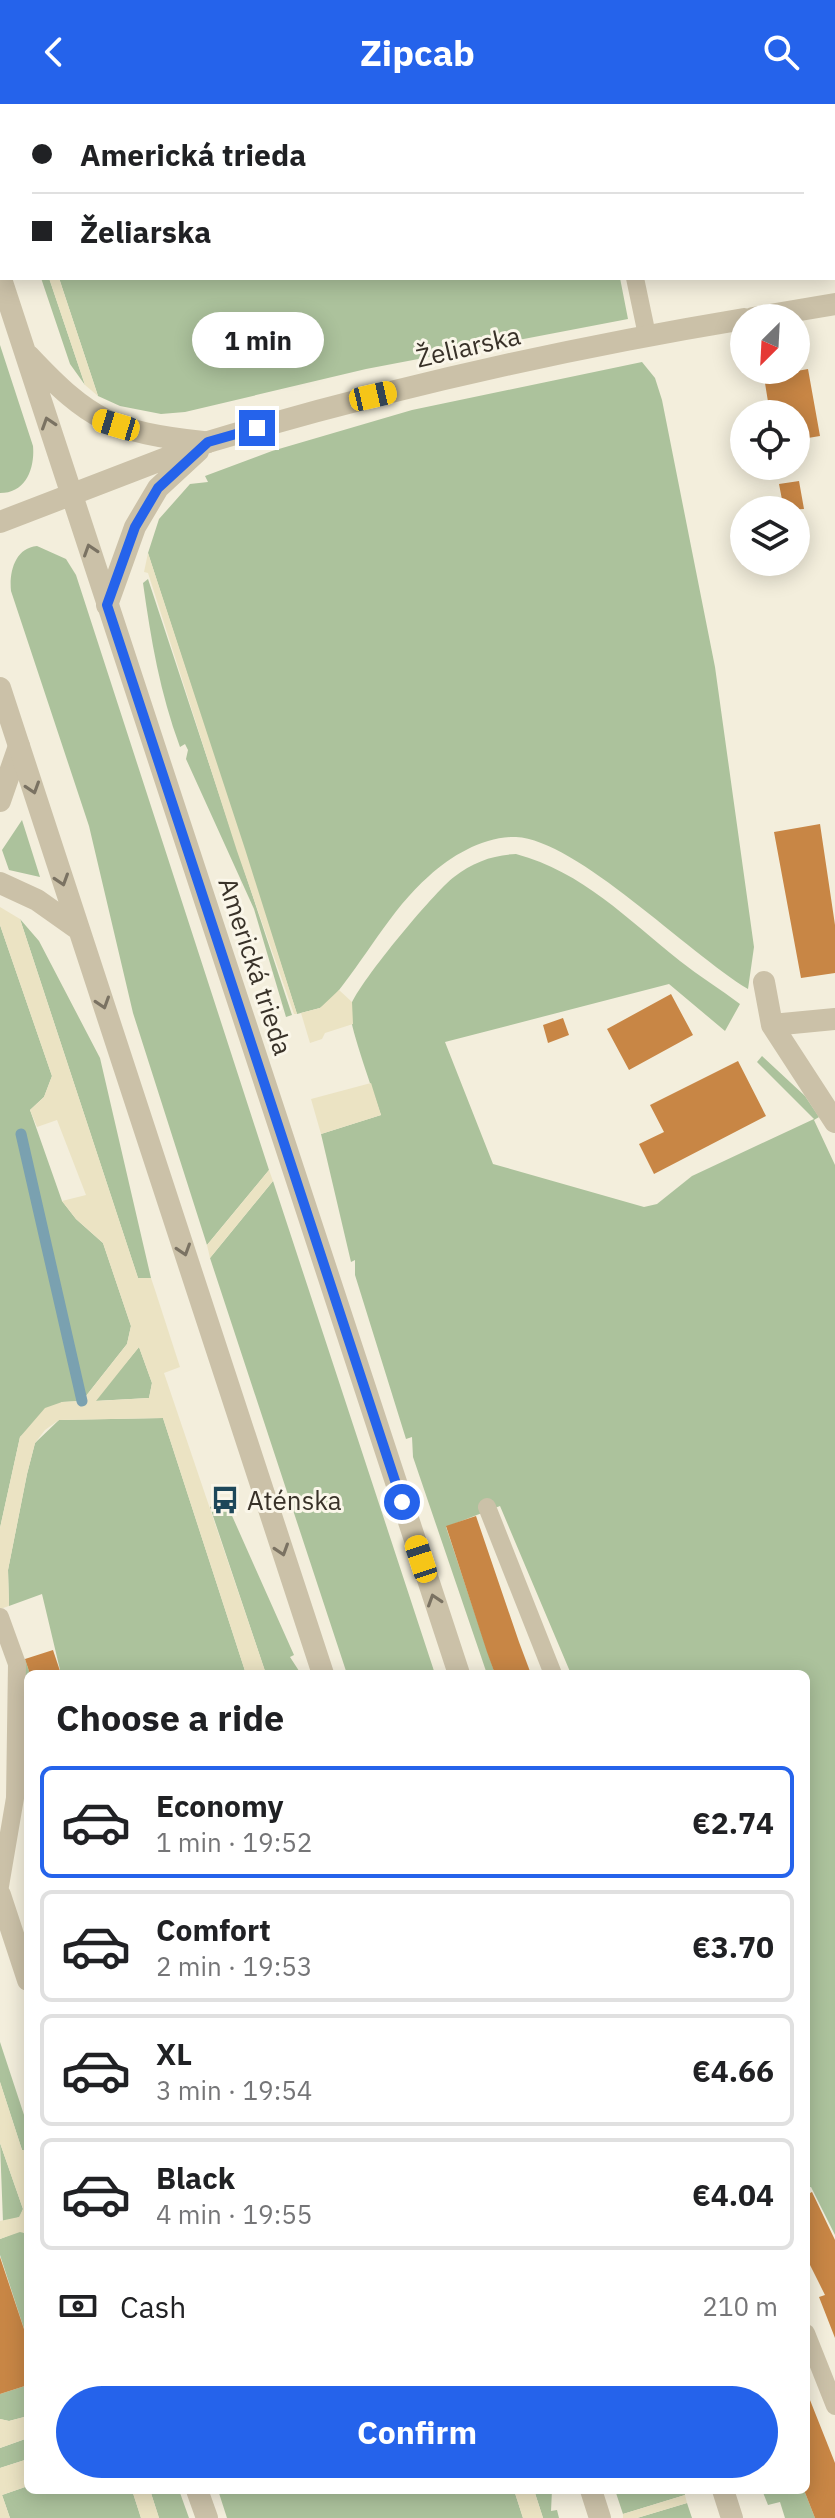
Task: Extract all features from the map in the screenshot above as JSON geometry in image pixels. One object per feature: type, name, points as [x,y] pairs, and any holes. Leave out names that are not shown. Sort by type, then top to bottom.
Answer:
[{"type":"street","name":"Americká trieda","points":[[1,280],[458,1670]]},
{"type":"street","points":[[810,308],[835,304]]},
{"type":"street","name":"Želiarska","points":[[0,522],[208,442],[331,406],[647,335],[730,321]]},
{"type":"street","points":[[24,351],[65,395],[101,420],[156,437],[208,442]]},
{"type":"street","points":[[107,605],[135,527],[158,488],[208,442]]},
{"type":"street","points":[[0,688],[322,1670]]},
{"type":"street","points":[[0,801],[19,746]]},
{"type":"street","points":[[0,883],[37,900],[78,929]]},
{"type":"street","points":[[764,982],[772,1025],[835,1122]]},
{"type":"street","points":[[772,1025],[835,1019]]},
{"type":"street","points":[[0,1895],[24,1968]]},
{"type":"street","points":[[198,2494],[207,2518]]},
{"type":"street","points":[[592,2494],[600,2518]]},
{"type":"street","points":[[724,2494],[732,2518]]},
{"type":"lane","points":[[635,280],[647,335]]},
{"type":"lane","points":[[487,1507],[551,1670]]},
{"type":"lane","points":[[0,1617],[17,1664],[15,1798],[0,1886]]},
{"type":"lane","points":[[810,2343],[835,2406]]},
{"type":"green space","points":[[42,280],[50,280],[85,385],[70,364]]},
{"type":"green space","points":[[60,280],[620,280],[628,319],[366,369],[185,412],[161,414],[120,406],[98,396]]},
{"type":"green space","points":[[0,345],[33,454],[30,471],[22,484],[9,492],[0,493]]},
{"type":"green space","points":[[642,362],[655,378],[662,400],[715,667],[754,947],[748,989],[570,857],[541,843],[516,837],[481,843],[438,868],[402,904],[331,1000],[320,1008],[297,1014],[148,553],[159,519],[190,484],[208,482],[205,476],[272,451],[412,410]]},
{"type":"green space","points":[[37,546],[66,559],[76,575],[269,1170],[207,1245],[133,1013],[89,826],[11,591],[15,562],[23,551]]},
{"type":"green space","points":[[148,579],[292,1015],[286,1017],[254,909],[186,759],[188,750],[185,744],[180,747],[173,727],[149,625],[143,583]]},
{"type":"green space","points":[[22,820],[40,877],[9,870],[2,850]]},
{"type":"green space","points":[[516,854],[562,872],[603,898],[687,967],[740,1004],[725,1031],[669,984],[445,1042],[493,1164],[644,1207],[657,1204],[692,1176],[814,1119],[757,1062],[762,1056],[805,1096],[819,1117],[814,1120],[835,1165],[835,2235],[810,2187],[810,1670],[569,1670],[500,1506],[446,1527],[494,1670],[486,1670],[413,1457],[412,1437],[406,1439],[355,1275],[355,1260],[351,1262],[321,1134],[381,1115],[357,1043],[350,1008],[380,961],[444,886],[468,867],[499,856]]},
{"type":"green space","points":[[20,919],[39,941],[100,1058],[151,1278],[138,1278]]},
{"type":"green space","points":[[0,925],[52,1076],[44,1097],[30,1110],[62,1201],[76,1219],[103,1243],[131,1326],[127,1344],[82,1401],[62,1402],[20,1437],[0,1528]]},
{"type":"green space","points":[[273,1181],[434,1670],[346,1670],[210,1258]]},
{"type":"green space","points":[[139,1347],[152,1383],[149,1398],[94,1401]]},
{"type":"green space","points":[[163,1418],[245,1670],[60,1670],[42,1594],[9,1606],[8,1570],[35,1443],[59,1420]]},
{"type":"green space","points":[[225,1500],[294,1655],[290,1657],[298,1670],[265,1670],[210,1507]]},
{"type":"green space","points":[[0,2042],[24,2115],[24,2150],[22,2150],[0,2082]]},
{"type":"green space","points":[[0,2143],[23,2209],[20,2217],[3,2222]]},
{"type":"green space","points":[[20,2231],[24,2232],[24,2329],[0,2255],[0,2239]]},
{"type":"green space","points":[[24,2386],[24,2417],[9,2421],[0,2419],[0,2394]]},
{"type":"green space","points":[[24,2439],[24,2460],[0,2468],[0,2448]]},
{"type":"green space","points":[[24,2487],[24,2494],[133,2494],[141,2518],[10,2518],[2,2495]]},
{"type":"green space","points":[[151,2494],[180,2494],[189,2518],[159,2518]]},
{"type":"green space","points":[[219,2494],[515,2494],[523,2518],[227,2518]]},
{"type":"green space","points":[[535,2494],[552,2494],[551,2511],[557,2510],[559,2518],[543,2518]]},
{"type":"green space","points":[[616,2494],[685,2494],[685,2495],[623,2514]]},
{"type":"green space","points":[[764,2494],[806,2494],[815,2518],[785,2518],[780,2502],[768,2505]]},
{"type":"green space","points":[[687,2503],[692,2518],[637,2518]]},
{"type":"shaded area","points":[[50,280],[60,280],[98,396],[85,385]]},
{"type":"shaded area","points":[[148,553],[297,1014],[294,1014],[237,851],[148,573],[144,572]]},
{"type":"shaded area","points":[[0,907],[20,919],[138,1278],[151,1278],[180,1367],[164,1373],[265,1670],[245,1670],[163,1418],[59,1420],[45,1430],[35,1443],[27,1474],[8,1570],[9,1606],[0,1609],[0,1528],[20,1437],[45,1408],[62,1402],[82,1401],[127,1344],[131,1326],[103,1243],[76,1219],[62,1201],[86,1195],[57,1120],[37,1127],[30,1110],[44,1097],[52,1076],[0,925]],"holes":[[[139,1347],[152,1383],[149,1398],[96,1401]]]},
{"type":"shaded area","points":[[339,990],[352,1002],[353,1024],[325,1033],[322,1039],[310,1043],[301,1013],[320,1008]]},
{"type":"shaded area","points":[[371,1083],[381,1115],[321,1134],[311,1099]]},
{"type":"shaded area","points":[[269,1170],[273,1181],[210,1258],[207,1245]]},
{"type":"shaded area","points":[[0,2082],[24,2150],[24,2233],[0,2239],[0,2221],[19,2217],[23,2209],[0,2143]]},
{"type":"shaded area","points":[[24,2417],[24,2439],[0,2448],[0,2419],[9,2421]]},
{"type":"shaded area","points":[[24,2460],[24,2487],[2,2495],[10,2518],[0,2518],[0,2468]]},
{"type":"shaded area","points":[[133,2494],[151,2494],[159,2518],[141,2518]]},
{"type":"shaded area","points":[[515,2494],[535,2494],[543,2518],[523,2518]]},
{"type":"shaded area","points":[[685,2495],[687,2503],[637,2518],[623,2518],[623,2514]]},
{"type":"building","points":[[810,380],[820,436],[810,438],[810,400],[768,400],[765,384],[810,384]]},
{"type":"building","points":[[799,481],[802,496],[781,496],[779,484]]},
{"type":"building","points":[[820,824],[835,925],[835,973],[801,978],[774,832]]},
{"type":"building","points":[[671,994],[693,1035],[629,1070],[607,1029]]},
{"type":"building","points":[[563,1018],[569,1035],[548,1043],[543,1025]]},
{"type":"building","points":[[738,1061],[766,1116],[654,1174],[639,1144],[664,1132],[650,1105]]},
{"type":"building","points":[[476,1516],[530,1670],[494,1670],[446,1526]]},
{"type":"building","points":[[53,1650],[60,1670],[29,1670],[25,1659]]},
{"type":"building","points":[[810,2193],[835,2240],[835,2338],[819,2297],[825,2295],[810,2265]]},
{"type":"building","points":[[0,2257],[24,2329],[24,2386],[0,2394]]},
{"type":"building","points":[[810,2400],[835,2463],[835,2518],[815,2518],[806,2494],[810,2494]]},
{"type":"waterway","points":[[21,1134],[82,1401]]},
{"type":"place","name":"Aténska","points":[[225,1500]]},
{"type":"route","points":[[257,428],[208,442],[158,488],[135,527],[107,605],[402,1502]]}]
